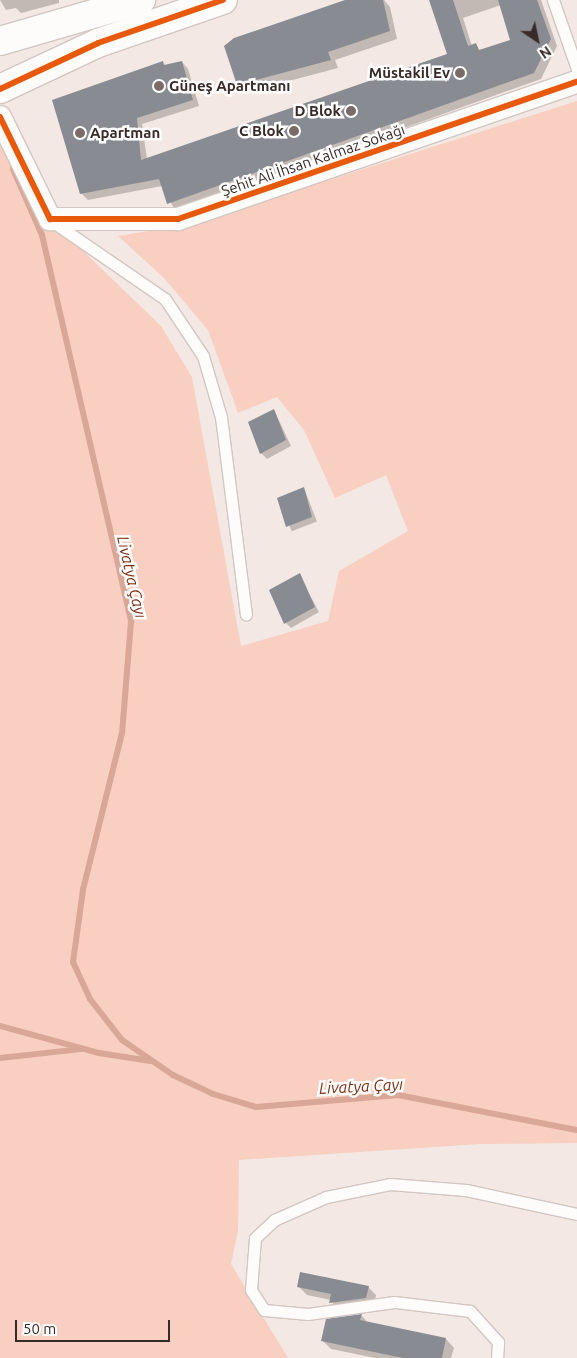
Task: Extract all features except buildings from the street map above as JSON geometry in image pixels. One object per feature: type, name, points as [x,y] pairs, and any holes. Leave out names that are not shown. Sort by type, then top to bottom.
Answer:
[{"type":"street","points":[[0,40],[141,0]]},
{"type":"street","points":[[0,89],[98,43],[223,0]]},
{"type":"street","name":"Şehit Ali İhsan Kalmaz Sokağı","points":[[50,219],[178,219],[577,82]]},
{"type":"street","points":[[0,117],[50,219]]},
{"type":"lane","points":[[553,0],[577,69]]},
{"type":"lane","points":[[50,219],[165,299],[203,356],[220,417],[246,614]]},
{"type":"lane","points":[[497,1358],[498,1342],[470,1311],[394,1302],[308,1314],[264,1310],[251,1290],[255,1238],[274,1220],[326,1197],[390,1184],[466,1190],[577,1214]]},
{"type":"shaded area","points":[[577,101],[577,1143],[480,1144],[239,1160],[238,1231],[231,1264],[288,1358],[0,1358],[0,117],[50,219],[161,326],[192,377],[241,646],[328,621],[339,571],[408,531],[386,475],[335,498],[304,430],[277,397],[238,413],[208,330],[164,278],[118,236],[191,224]]},
{"type":"waterway","name":"Livatya Çayı","points":[[13,169],[42,235],[131,622],[122,733],[83,890],[73,962],[90,999],[122,1040],[173,1075],[213,1094],[256,1107],[398,1095],[577,1130]]},
{"type":"waterway","name":"Livatya Çayı","points":[[0,1026],[99,1053],[150,1061]]},
{"type":"waterway","name":"Livatya Çayı","points":[[0,1058],[81,1049]]},
{"type":"cycle path","points":[[0,89],[98,43],[223,0]]},
{"type":"cycle path","points":[[0,117],[50,219],[178,219],[577,82]]},
{"type":"place","name":"Müstakil Ev","points":[[460,73]]},
{"type":"place","name":"Güneş Apartmanı","points":[[159,86]]},
{"type":"place","name":"D Blok","points":[[351,111]]},
{"type":"place","name":"C Blok","points":[[294,131]]},
{"type":"place","name":"Apartman","points":[[80,133]]}]
